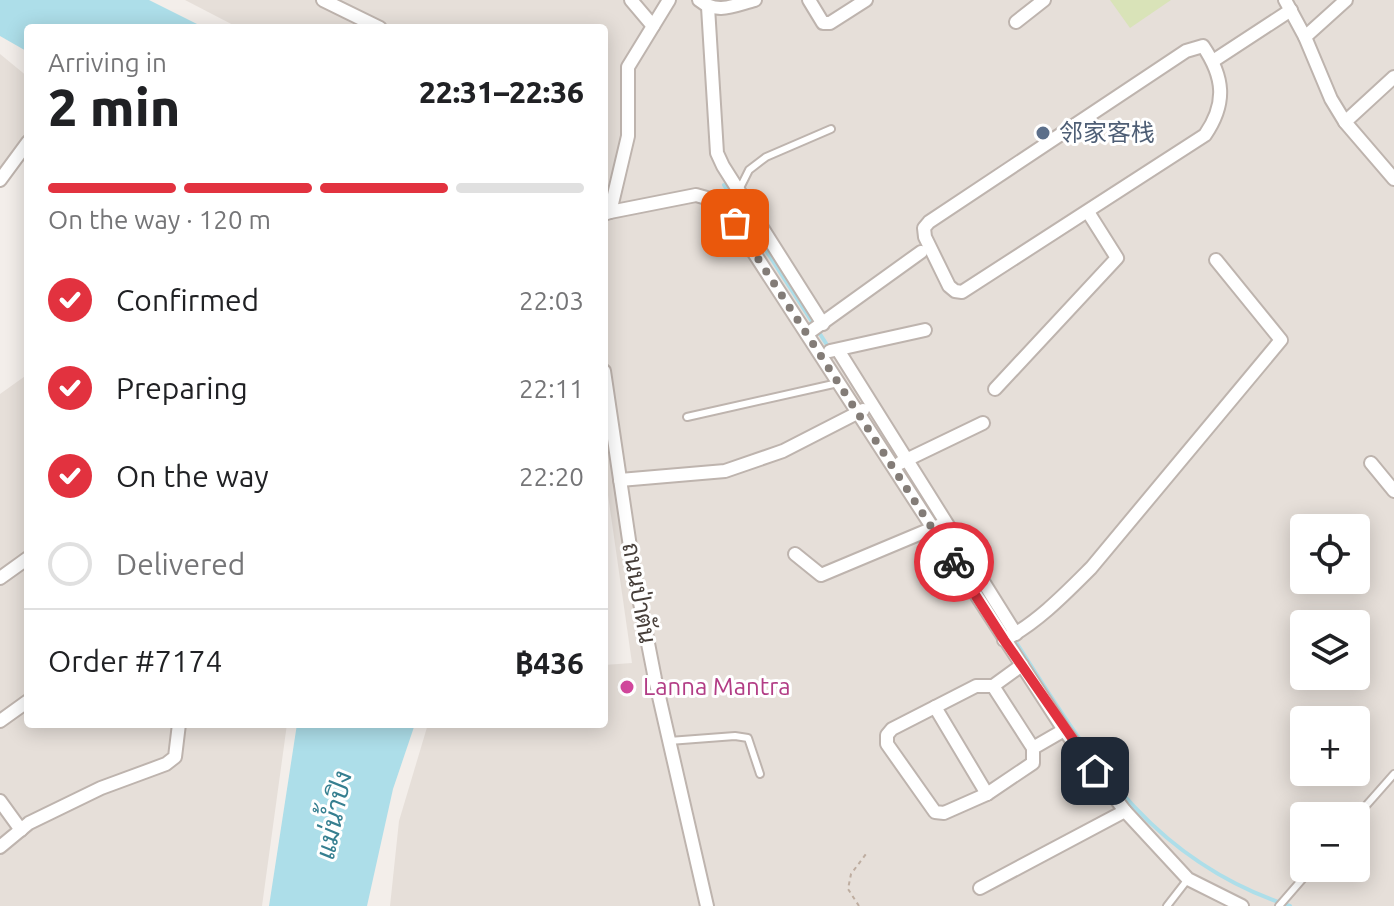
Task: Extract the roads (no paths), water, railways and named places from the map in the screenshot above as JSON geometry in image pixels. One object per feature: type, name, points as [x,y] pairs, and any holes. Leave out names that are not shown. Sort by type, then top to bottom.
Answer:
[{"type":"street","points":[[324,0],[372,24]]},
{"type":"street","points":[[631,0],[653,26]]},
{"type":"street","points":[[608,209],[628,136],[628,67],[669,0]]},
{"type":"street","points":[[755,0],[718,9],[704,4],[717,153],[823,324]]},
{"type":"street","points":[[809,0],[823,23],[830,23],[866,0]]},
{"type":"street","points":[[1016,22],[1044,0]]},
{"type":"street","points":[[1305,37],[1346,0]]},
{"type":"street","points":[[1213,61],[1288,5],[1331,99],[1345,122],[1394,179]]},
{"type":"street","points":[[1203,46],[1213,61],[1222,82],[1216,119],[1205,135],[962,292],[949,286],[925,237],[924,228],[929,222],[1186,51],[1203,46]]},
{"type":"street","points":[[1345,122],[1394,77]]},
{"type":"street","points":[[0,180],[24,147]]},
{"type":"street","points":[[721,202],[739,190]]},
{"type":"street","points":[[608,213],[696,195],[721,202],[933,530],[1010,637]]},
{"type":"street","points":[[995,389],[1117,258],[1088,212]]},
{"type":"street","points":[[807,334],[921,252]]},
{"type":"street","points":[[1010,637],[1061,598],[1091,568],[1281,340],[1216,260]]},
{"type":"street","points":[[775,285],[791,274]]},
{"type":"street","points":[[820,354],[925,330]]},
{"type":"street","points":[[838,350],[946,522],[1010,637],[1022,665],[1064,730],[1125,811],[1188,879],[1242,906]]},
{"type":"street","name":"ถนนป่าตัน","points":[[608,398],[633,567],[707,906]]},
{"type":"street","points":[[620,480],[725,471],[783,451],[857,412],[874,408]]},
{"type":"street","points":[[893,466],[983,423]]},
{"type":"street","points":[[1371,463],[1394,491]]},
{"type":"street","points":[[795,554],[821,575],[946,522]]},
{"type":"street","points":[[0,578],[24,561]]},
{"type":"street","points":[[993,686],[1033,748],[1033,763],[987,794],[944,813],[935,812],[887,744],[887,735],[892,729],[976,686],[993,686],[1022,665]]},
{"type":"street","points":[[0,721],[24,704]]},
{"type":"street","points":[[935,707],[987,794]]},
{"type":"street","points":[[0,847],[29,823],[101,788],[166,764],[175,757],[179,728]]},
{"type":"street","points":[[1033,748],[1059,733]]},
{"type":"street","points":[[0,801],[21,830]]},
{"type":"street","points":[[980,888],[1125,811]]},
{"type":"lane","points":[[739,190],[749,170],[766,157],[831,129]]},
{"type":"lane","points":[[687,417],[838,383]]},
{"type":"lane","points":[[669,741],[735,736],[748,738],[760,774]]},
{"type":"lane","points":[[1369,802],[1394,774]]},
{"type":"lane","points":[[1167,906],[1188,879]]},
{"type":"lane","points":[[1279,906],[1300,882]]},
{"type":"water","points":[[0,0],[149,0],[197,24],[24,24],[24,50],[0,36]]},
{"type":"water","name":"แม่น้ำปิง","points":[[296,728],[414,728],[393,789],[367,906],[269,906]]},
{"type":"waterway","points":[[724,185],[829,348]]},
{"type":"waterway","points":[[1014,639],[1097,763],[1160,832],[1198,861],[1241,886],[1290,906]]},
{"type":"place","name":"邻家客栈","points":[[1043,133]]},
{"type":"place","name":"Lanna Mantra","points":[[627,687]]}]
